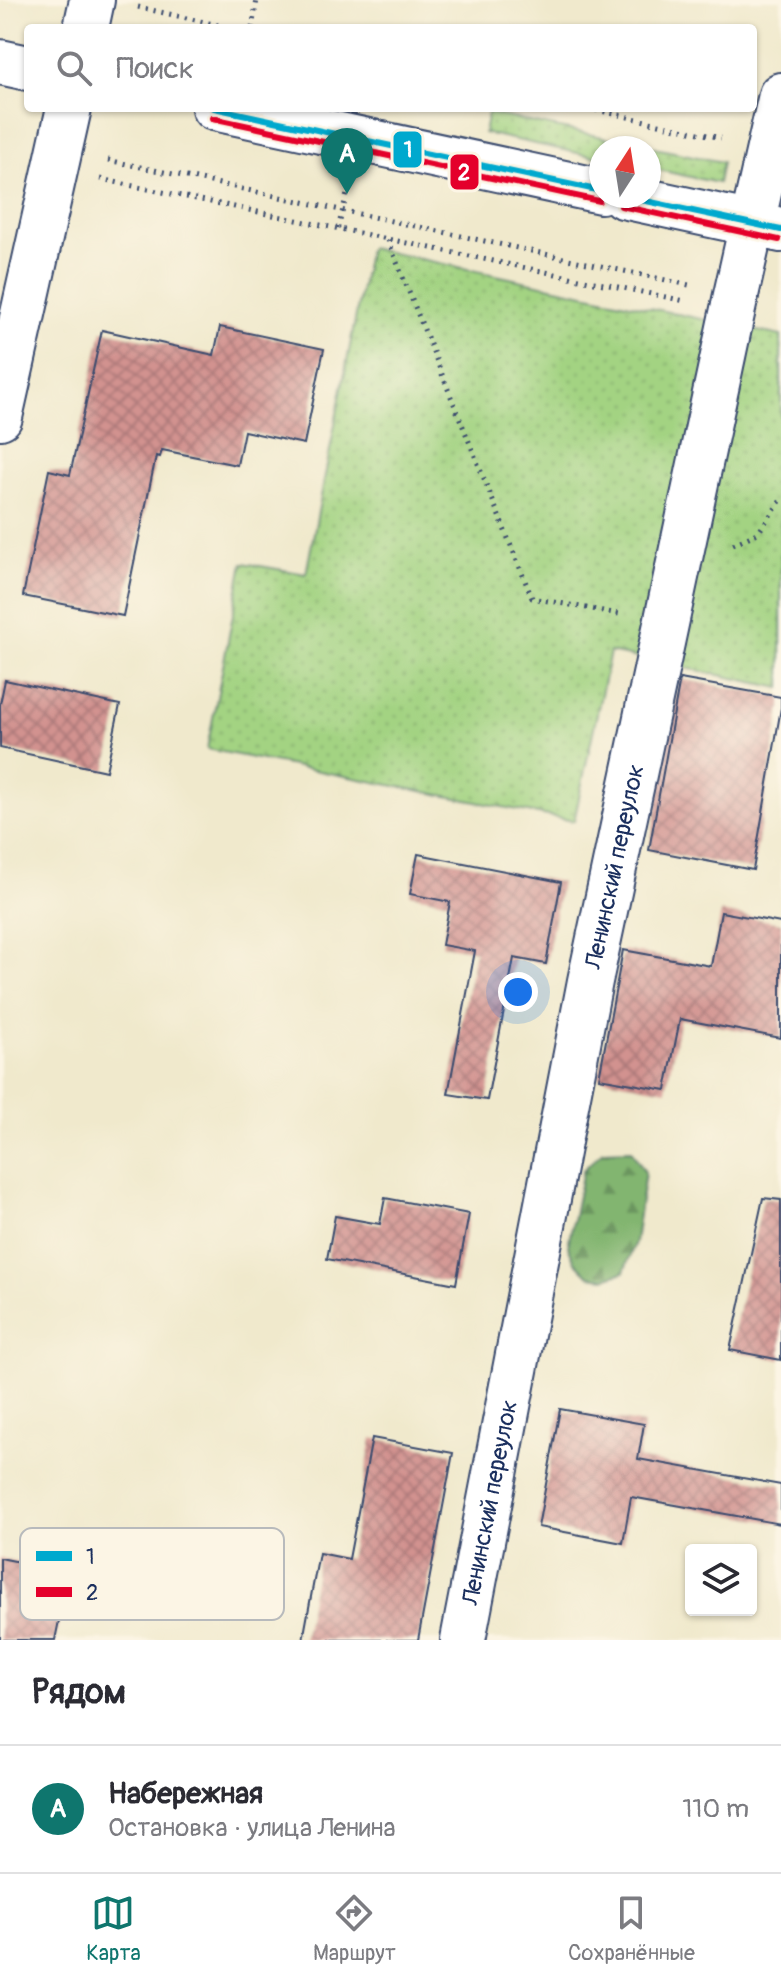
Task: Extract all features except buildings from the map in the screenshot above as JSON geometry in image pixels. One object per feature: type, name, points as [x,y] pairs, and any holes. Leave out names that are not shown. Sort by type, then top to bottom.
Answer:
[{"type":"street","points":[[90,24],[113,3]]},
{"type":"street","points":[[0,62],[24,67]]},
{"type":"street","name":"Ленинский переулок","points":[[463,1640],[590,981],[734,303],[767,227],[769,149],[781,95]]},
{"type":"street","points":[[233,112],[589,188]]},
{"type":"street","points":[[0,417],[62,142]]},
{"type":"street","points":[[661,204],[767,227]]},
{"type":"path","points":[[253,24],[257,0]]},
{"type":"path","points":[[113,3],[212,24]]},
{"type":"path","points":[[606,112],[769,149]]},
{"type":"path","points":[[62,142],[734,303]]},
{"type":"path","points":[[62,142],[338,228],[734,303]]},
{"type":"path","points":[[338,228],[347,194]]},
{"type":"path","points":[[388,239],[532,598],[666,623]]},
{"type":"green space","points":[[488,113],[598,136],[589,136],[589,155],[484,133]]},
{"type":"green space","points":[[661,149],[722,162],[718,183],[661,171]]},
{"type":"green space","points":[[369,248],[781,336],[781,688],[610,652],[574,821],[207,749],[243,563],[306,574]]},
{"type":"green space","points":[[631,1150],[645,1172],[635,1242],[624,1272],[605,1278],[589,1276],[575,1262],[568,1246],[583,1170],[603,1151]]},
{"type":"transit line","name":"1","points":[[233,112],[589,188]]},
{"type":"transit line","name":"2","points":[[212,118],[589,199]]},
{"type":"transit line","name":"1","points":[[661,204],[781,230]]},
{"type":"transit line","name":"2","points":[[630,208],[779,240]]},
{"type":"place","name":"Набережная","points":[[347,194]]}]
